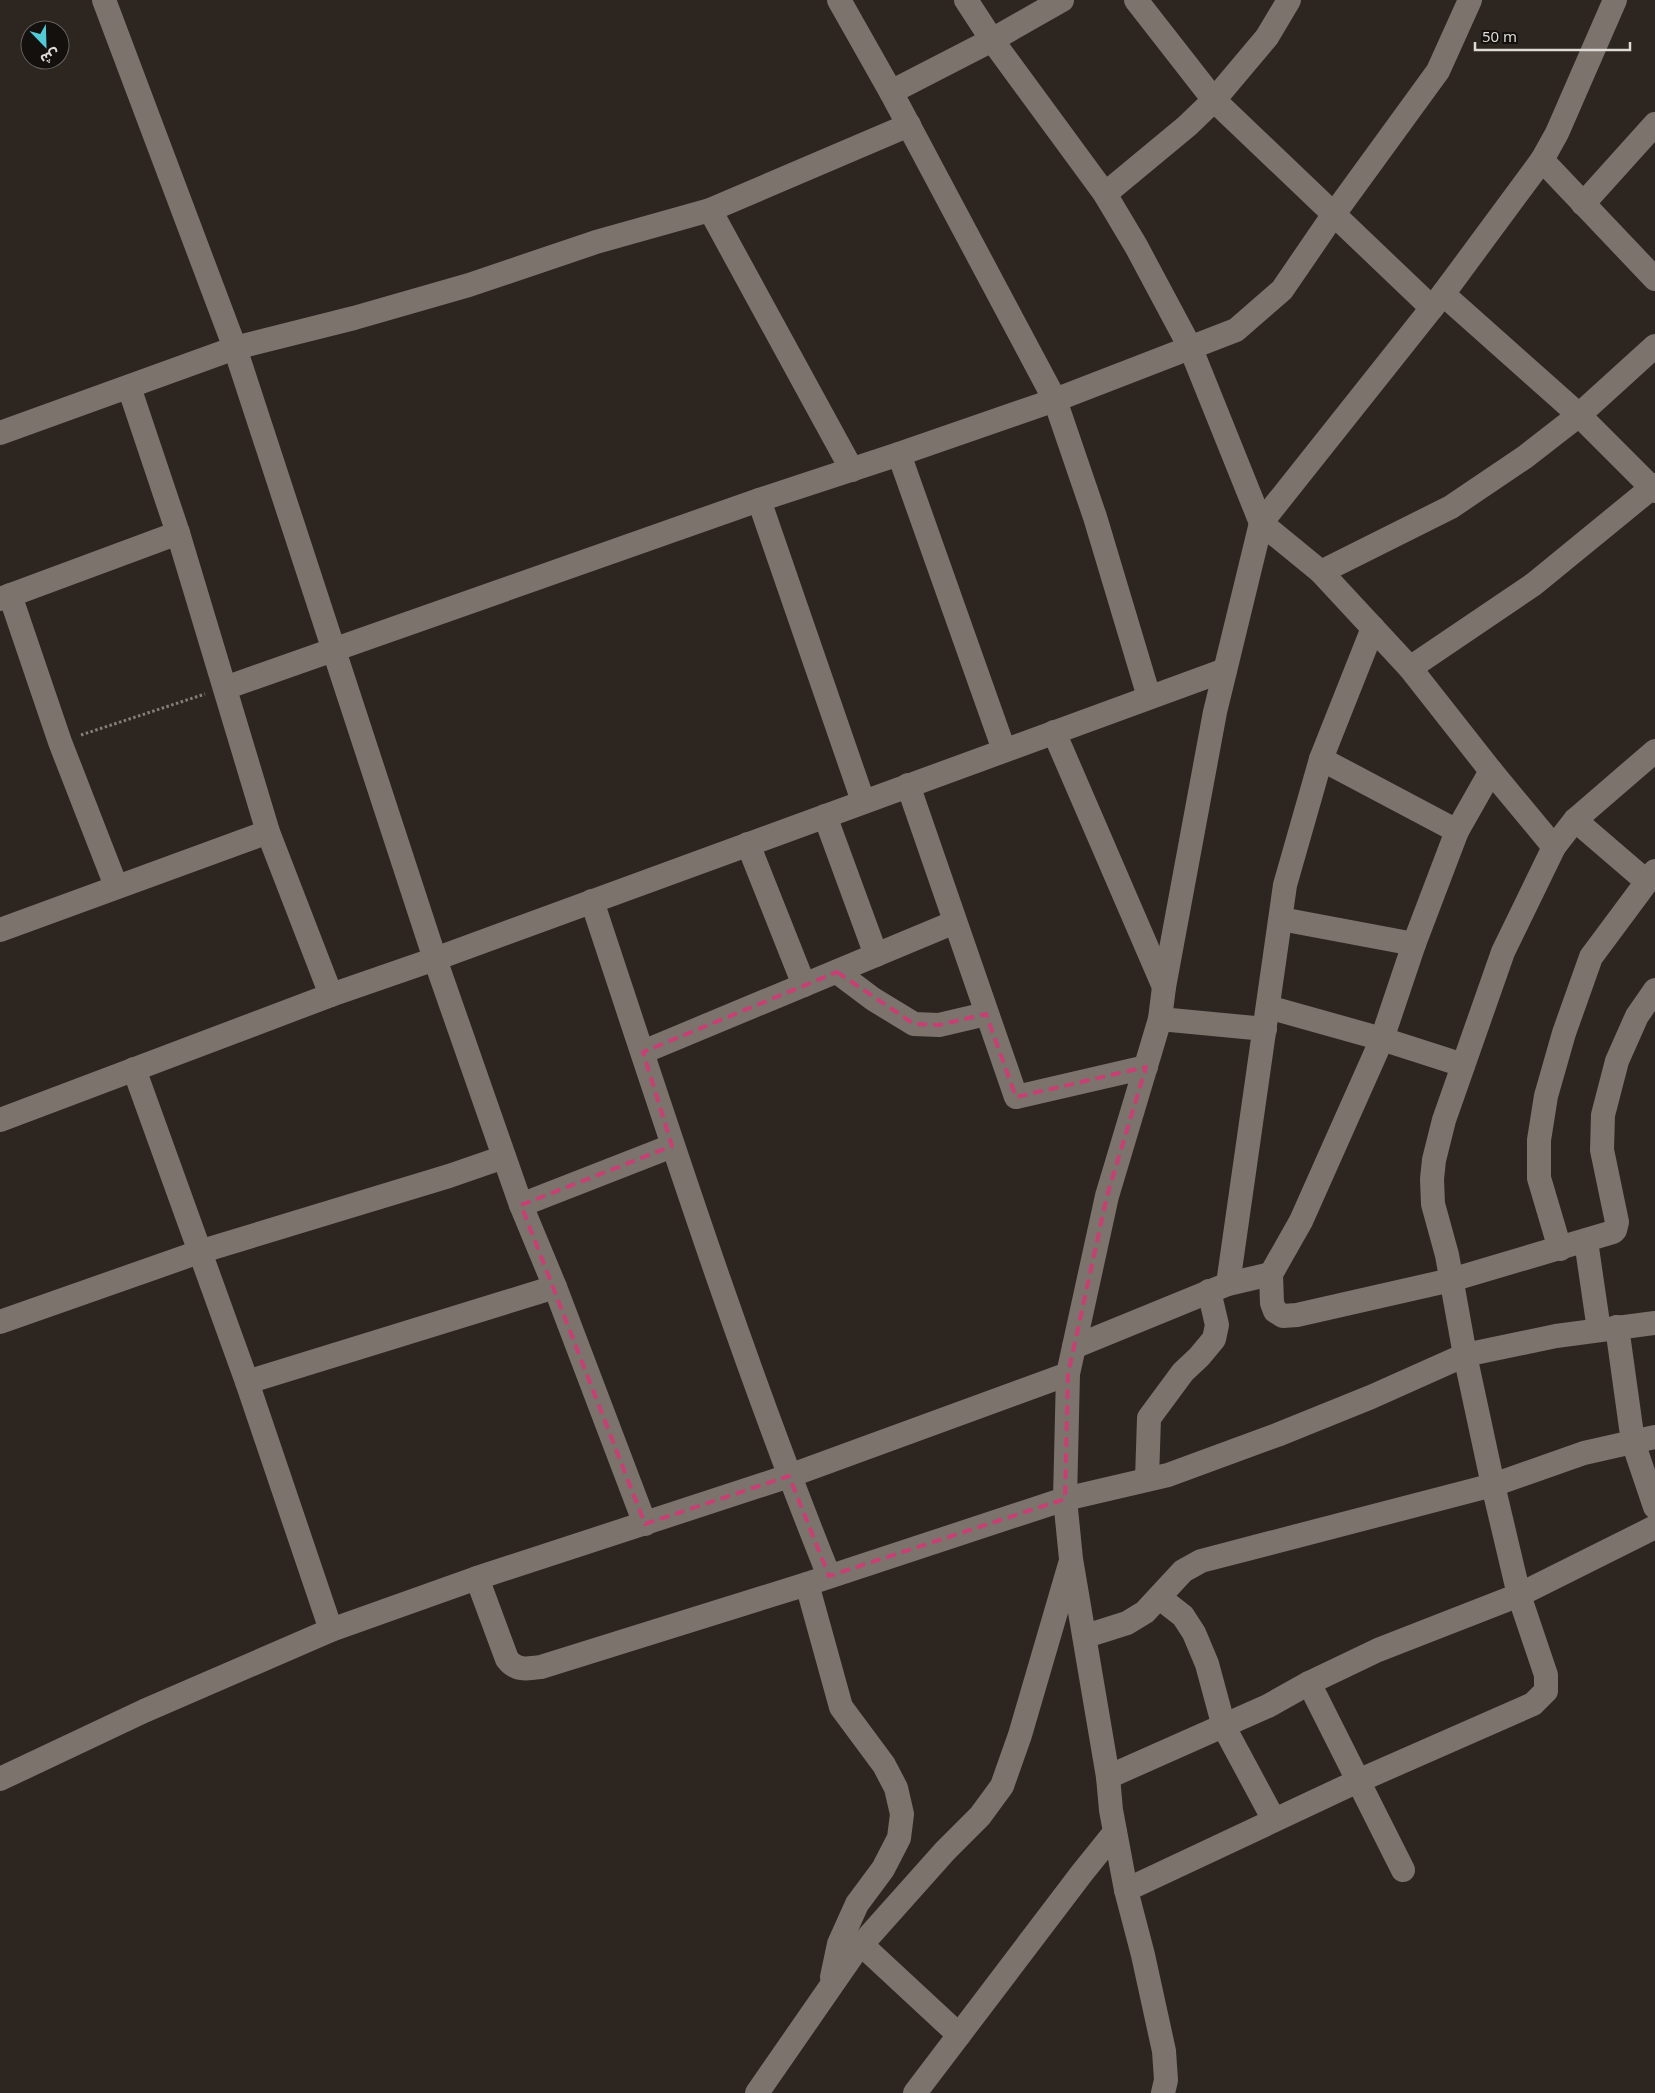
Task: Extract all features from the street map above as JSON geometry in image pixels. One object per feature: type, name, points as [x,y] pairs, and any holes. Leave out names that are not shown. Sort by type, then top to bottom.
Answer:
[{"type":"street","points":[[104,0],[235,348],[435,959],[521,1205],[555,1287],[645,1524]]},
{"type":"street","points":[[840,0],[909,125],[1054,400],[1095,517],[1149,697]]},
{"type":"street","points":[[966,0],[992,40],[1105,194],[1136,246],[1191,349],[1262,523],[1321,572],[1410,668],[1491,771],[1554,846]]},
{"type":"street","points":[[891,92],[992,40],[1062,0]]},
{"type":"street","points":[[1136,0],[1214,100],[1334,214],[1579,415],[1654,488],[1534,584],[1410,668]]},
{"type":"street","points":[[1105,194],[1188,126],[1214,100],[1267,37],[1289,0]]},
{"type":"street","points":[[225,688],[759,500],[1054,400],[1191,349],[1236,330],[1282,290],[1334,214],[1438,71],[1470,0]]},
{"type":"street","points":[[1164,2092],[1166,2080],[1164,2052],[1143,1955],[1126,1890],[1111,1810],[1108,1777],[1072,1559],[1065,1499],[1068,1374],[1106,1196],[1160,1019],[1164,987],[1215,712],[1262,523],[1438,301],[1542,160],[1557,133],[1608,1]]},
{"type":"street","points":[[1582,204],[1655,124]]},
{"type":"street","points":[[0,433],[235,348],[354,318],[469,285],[596,242],[710,210],[909,125]]},
{"type":"street","points":[[1542,160],[1655,279]]},
{"type":"street","points":[[710,210],[852,470]]},
{"type":"street","points":[[1321,572],[1451,507],[1525,457],[1579,415],[1655,346]]},
{"type":"street","points":[[129,387],[178,533],[268,832],[331,995]]},
{"type":"street","points":[[899,454],[1004,750]]},
{"type":"street","points":[[759,500],[863,801]]},
{"type":"street","points":[[116,886],[5,597],[178,533]]},
{"type":"street","points":[[1147,1479],[1149,1418],[1179,1377],[1214,1340],[1217,1325],[1218,1288],[1266,1018],[1285,885],[1321,759],[1373,628]]},
{"type":"street","points":[[0,1120],[331,995],[435,959],[1225,670]]},
{"type":"street","points":[[1054,732],[1164,987]]},
{"type":"street","points":[[1126,1890],[1274,1820],[1524,1708],[1541,1697],[1546,1691],[1546,1675],[1519,1595],[1465,1355],[1434,1204],[1432,1179],[1434,1160],[1444,1120],[1503,952],[1554,846],[1575,820],[1655,751]]},
{"type":"street","points":[[1321,759],[1457,831]]},
{"type":"street","points":[[1491,771],[1457,831],[1414,944],[1382,1039],[1301,1221],[1270,1274],[1272,1303],[1275,1311],[1283,1316],[1297,1315],[1451,1280],[1609,1235],[1615,1230],[1617,1226],[1602,1150],[1603,1115],[1617,1060],[1637,1016],[1655,990]]},
{"type":"street","points":[[908,785],[1016,1097],[1146,1068]]},
{"type":"street","points":[[825,816],[876,955]]},
{"type":"street","points":[[1560,1249],[1539,1178],[1539,1140],[1546,1096],[1564,1033],[1591,957],[1650,876],[1575,820]]},
{"type":"street","points":[[0,930],[268,832]]},
{"type":"street","points":[[748,844],[804,985]]},
{"type":"street","points":[[592,901],[672,1146],[789,1476],[818,1580],[841,1707],[884,1765],[896,1788],[902,1814],[899,1838],[883,1869],[857,1904],[839,1944],[830,1986]]},
{"type":"street","points":[[1281,919],[1414,944]]},
{"type":"street","points":[[642,1052],[955,922]]},
{"type":"street","points":[[836,972],[873,999],[914,1024],[939,1025],[986,1014]]},
{"type":"street","points":[[1160,1019],[1266,1018],[1382,1039],[1463,1064]]},
{"type":"street","points":[[134,1070],[247,1382],[331,1630]]},
{"type":"street","points":[[521,1205],[672,1146]]},
{"type":"street","points":[[0,1322],[199,1252],[449,1176],[504,1157]]},
{"type":"street","points":[[1586,1241],[1608,1329],[1644,1440],[1655,1507]]},
{"type":"street","points":[[1074,1347],[1218,1288],[1270,1274]]},
{"type":"street","points":[[247,1382],[555,1287]]},
{"type":"street","points":[[477,1578],[507,1659],[512,1666],[524,1669],[541,1667],[818,1580],[1065,1499],[1168,1475],[1277,1435],[1371,1397],[1465,1355],[1556,1336],[1655,1323]]},
{"type":"street","points":[[0,1779],[144,1711],[331,1630],[477,1578],[789,1476],[1068,1374]]},
{"type":"street","points":[[1086,1636],[1127,1622],[1145,1612],[1160,1598],[1182,1570],[1201,1561],[1493,1485],[1584,1453],[1644,1440]]},
{"type":"street","points":[[1108,1777],[1224,1727],[1378,1650],[1519,1595],[1655,1527]]},
{"type":"street","points":[[757,2093],[830,1986],[862,1945],[945,1851],[980,1816],[1002,1786],[1020,1735],[1072,1559]]},
{"type":"street","points":[[1160,1598],[1183,1616],[1194,1633],[1207,1664],[1224,1727],[1274,1820]]},
{"type":"street","points":[[1309,1683],[1403,1870]]},
{"type":"street","points":[[915,2093],[1082,1873],[1116,1832]]},
{"type":"street","points":[[862,1945],[959,2035]]},
{"type":"path","points":[[60,742],[225,688]]},
{"type":"highlighted area","points":[[837,972],[914,1024],[939,1025],[986,1014],[1016,1097],[1146,1067],[1107,1196],[1068,1374],[1065,1499],[829,1576],[789,1476],[645,1524],[521,1205],[672,1146],[643,1052]]}]
